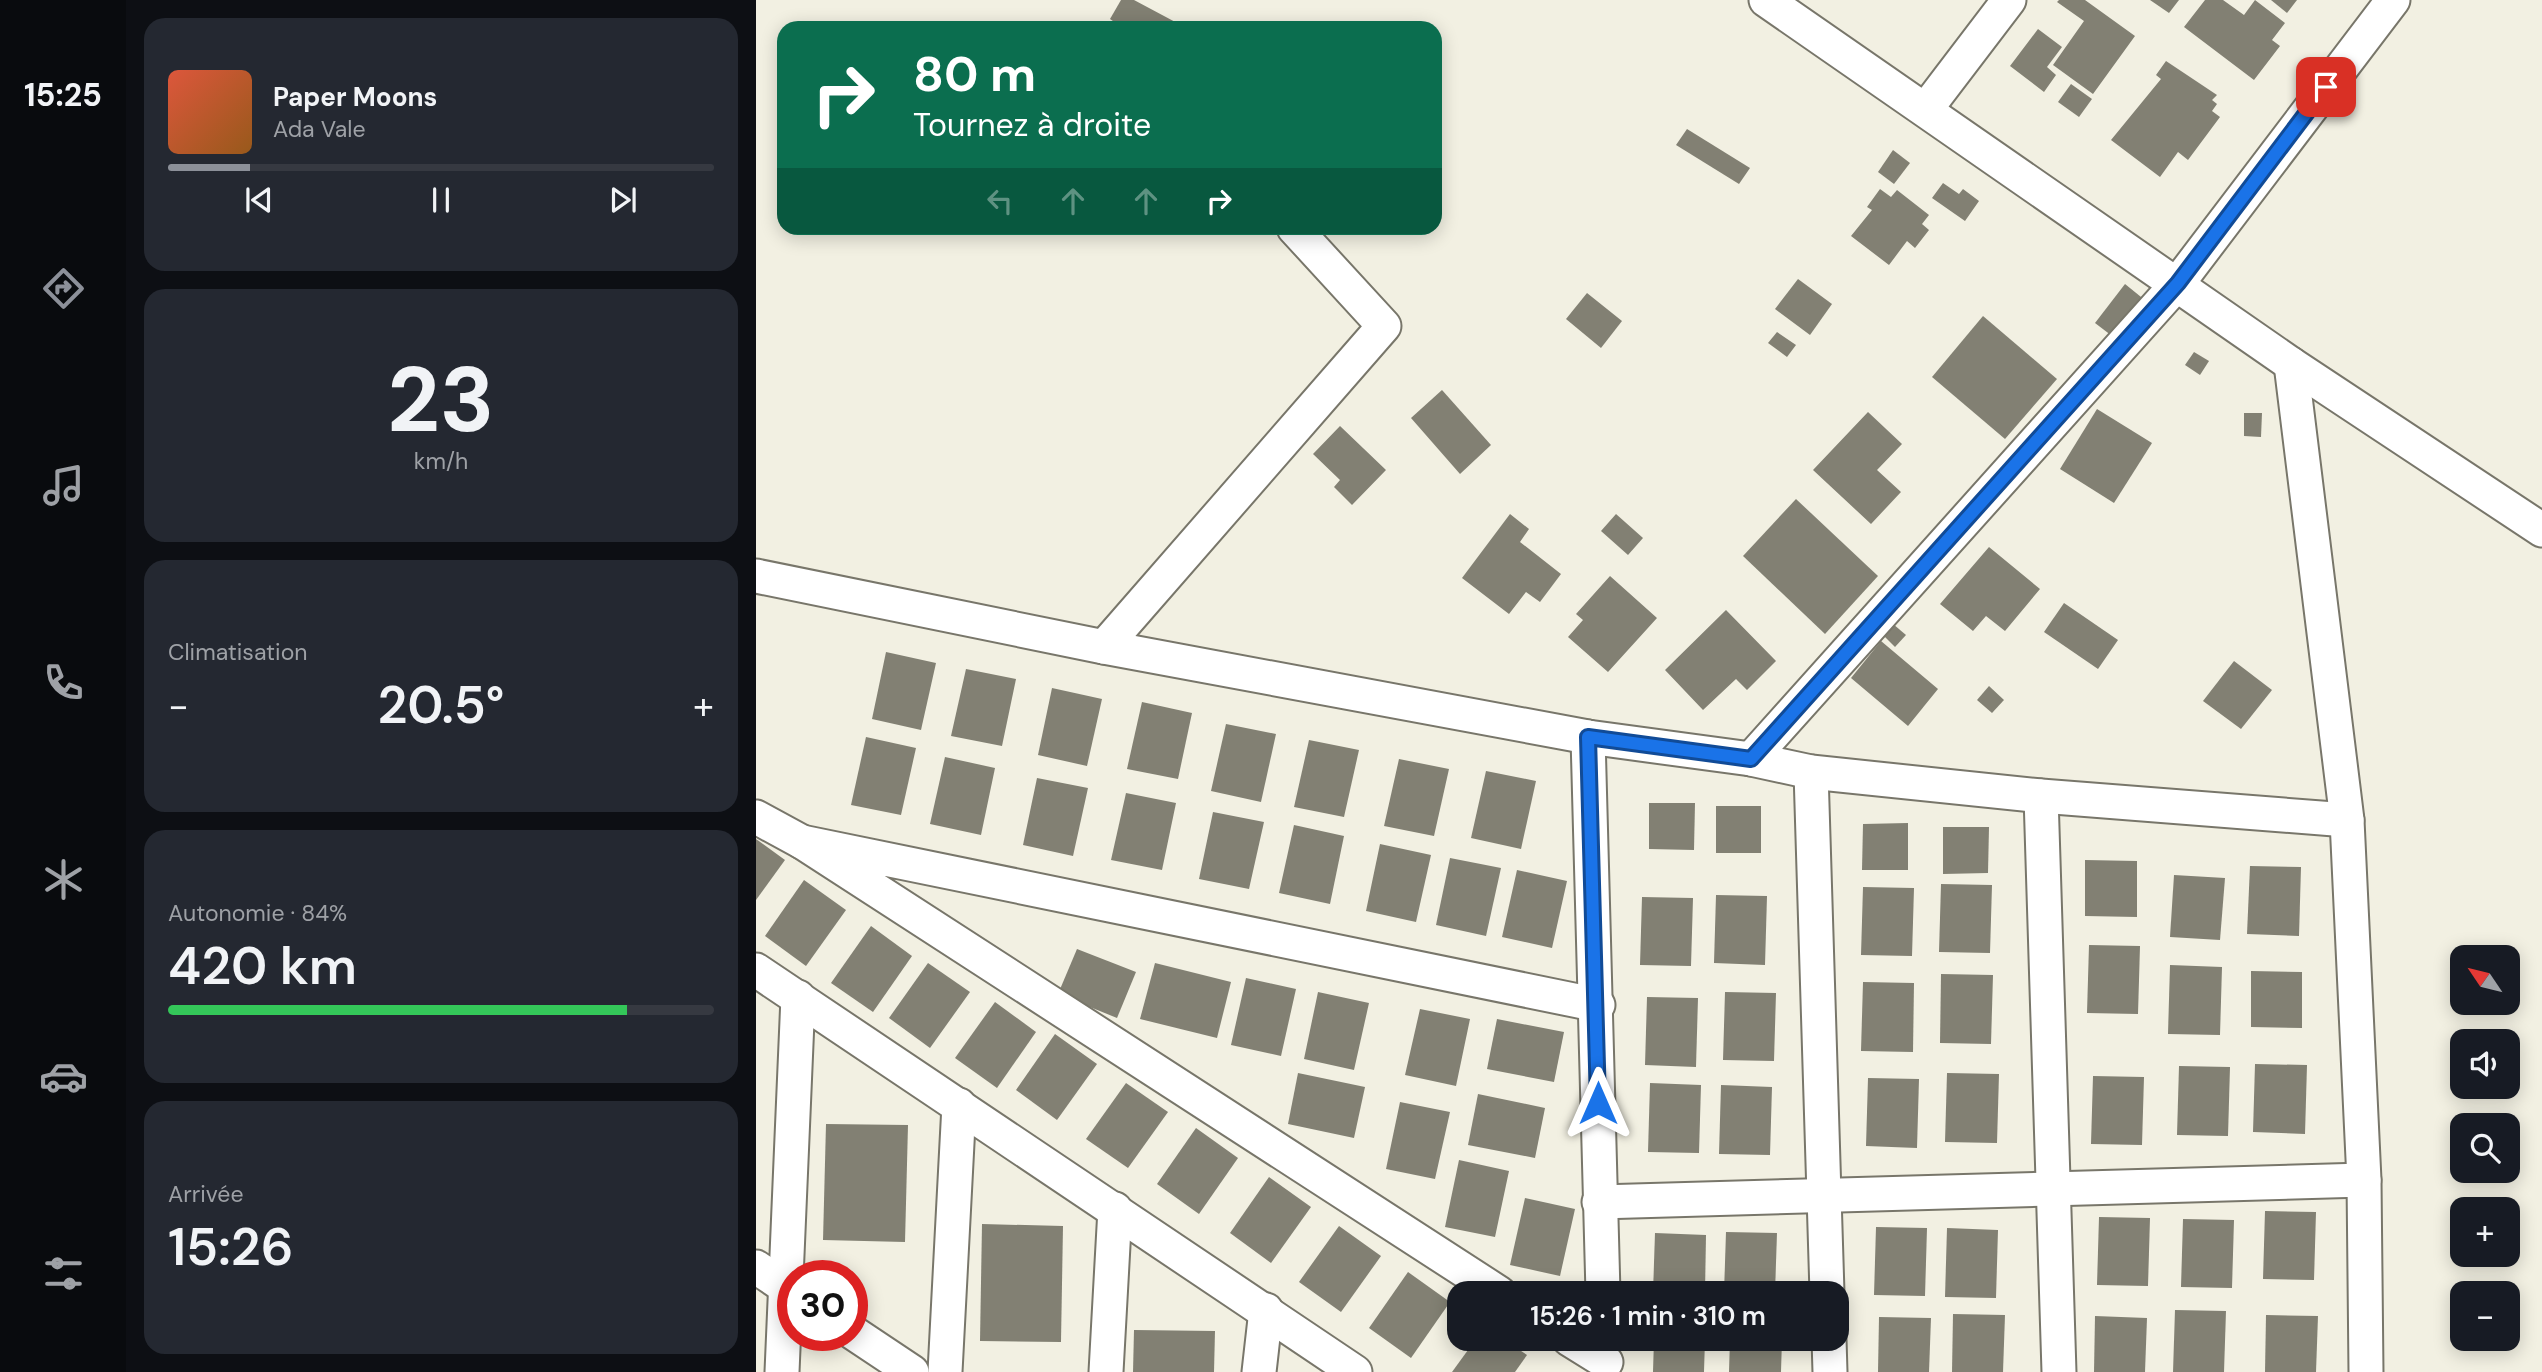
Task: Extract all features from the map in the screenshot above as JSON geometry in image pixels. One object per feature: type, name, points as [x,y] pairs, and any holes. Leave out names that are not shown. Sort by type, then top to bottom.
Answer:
[{"type":"street","points":[[1766,0],[2178,283],[2291,364],[2542,530]]},
{"type":"street","points":[[1926,109],[2009,0]]},
{"type":"street","points":[[1751,759],[2178,283],[2393,0]]},
{"type":"street","points":[[1104,647],[1384,326],[1300,235]]},
{"type":"street","points":[[2291,364],[2347,820],[2364,1180],[2366,1372]]},
{"type":"street","points":[[756,576],[1104,647],[1588,737],[1751,759],[1811,772],[2040,796],[2347,820]]},
{"type":"street","points":[[1588,737],[1598,1004],[1599,1202],[1602,1281]]},
{"type":"street","points":[[1811,772],[1827,1281]]},
{"type":"street","points":[[2040,796],[2059,1372]]},
{"type":"street","points":[[756,817],[802,842],[1480,1281]]},
{"type":"street","points":[[802,842],[1598,1004]]},
{"type":"street","points":[[756,970],[1355,1372]]},
{"type":"street","points":[[790,1260],[798,997]]},
{"type":"street","points":[[945,1372],[958,1105]]},
{"type":"street","points":[[1599,1202],[2364,1180]]},
{"type":"street","points":[[1106,1372],[1115,1209]]},
{"type":"street","points":[[756,1267],[777,1282]]},
{"type":"street","points":[[1259,1372],[1266,1310]]},
{"type":"street","points":[[868,1343],[912,1372]]},
{"type":"street","points":[[782,1372],[784,1351]]},
{"type":"street","points":[[1829,1351],[1830,1372]]},
{"type":"building","points":[[1121,0],[1134,0],[1173,21],[1113,21],[1110,19]]},
{"type":"building","points":[[2085,0],[2135,36],[2093,94],[2053,65],[2084,21],[2057,2]]},
{"type":"building","points":[[2150,0],[2179,0],[2169,13]]},
{"type":"building","points":[[2205,0],[2223,0],[2244,15],[2255,0],[2285,23],[2272,40],[2280,46],[2254,80],[2184,27]]},
{"type":"building","points":[[2271,0],[2297,0],[2287,13]]},
{"type":"building","points":[[2038,29],[2062,47],[2047,67],[2056,75],[2044,92],[2010,66]]},
{"type":"building","points":[[2166,61],[2217,95],[2212,100],[2217,104],[2212,111],[2220,117],[2188,160],[2178,152],[2160,177],[2111,140],[2161,79],[2156,75]]},
{"type":"building","points":[[2071,84],[2092,99],[2079,117],[2058,102]]},
{"type":"building","points":[[1687,129],[1750,168],[1739,184],[1676,145]]},
{"type":"building","points":[[1893,150],[1910,163],[1894,184],[1878,172]]},
{"type":"building","points":[[1943,183],[1959,194],[1963,189],[1979,201],[1965,221],[1932,198]]},
{"type":"building","points":[[1880,189],[1891,197],[1897,190],[1929,215],[1922,224],[1929,230],[1915,248],[1907,241],[1889,265],[1851,236],[1872,210],[1867,207]]},
{"type":"building","points":[[1798,279],[1832,304],[1810,335],[1775,309]]},
{"type":"building","points":[[2125,284],[2146,301],[2116,339],[2095,323]]},
{"type":"building","points":[[1587,293],[1622,321],[1601,348],[1566,319]]},
{"type":"building","points":[[1983,316],[2057,379],[2005,439],[1932,377]]},
{"type":"building","points":[[1777,332],[1796,345],[1787,357],[1768,343]]},
{"type":"building","points":[[2194,352],[2209,361],[2200,375],[2185,365]]},
{"type":"building","points":[[1442,390],[1491,445],[1460,474],[1411,418]]},
{"type":"building","points":[[2097,409],[2152,443],[2114,503],[2060,469]]},
{"type":"building","points":[[1868,412],[1902,444],[1877,470],[1901,492],[1871,524],[1813,470]]},
{"type":"building","points":[[2244,413],[2262,413],[2261,437],[2244,436]]},
{"type":"building","points":[[1340,426],[1386,470],[1352,505],[1334,487],[1340,480],[1313,454]]},
{"type":"building","points":[[1796,499],[1878,576],[1825,634],[1743,556]]},
{"type":"building","points":[[1510,514],[1529,529],[1520,542],[1561,574],[1540,602],[1526,592],[1509,614],[1462,578]]},
{"type":"building","points":[[1616,514],[1643,538],[1628,555],[1601,531]]},
{"type":"building","points":[[1989,547],[2040,589],[2005,631],[1986,616],[1973,631],[1940,604]]},
{"type":"building","points":[[1610,576],[1657,618],[1608,672],[1568,637],[1583,620],[1576,614]]},
{"type":"building","points":[[2064,603],[2118,640],[2098,669],[2044,632]]},
{"type":"building","points":[[1726,610],[1776,661],[1747,690],[1736,679],[1703,710],[1665,670]]},
{"type":"building","points":[[1893,624],[1906,635],[1895,647],[1883,635]]},
{"type":"building","points":[[1881,641],[1938,689],[1908,726],[1851,678]]},
{"type":"building","points":[[886,652],[936,663],[921,730],[872,719]]},
{"type":"building","points":[[2234,661],[2272,690],[2241,729],[2203,701]]},
{"type":"building","points":[[966,669],[1016,679],[1002,746],[951,736]]},
{"type":"building","points":[[1989,686],[2004,700],[1992,713],[1977,700]]},
{"type":"building","points":[[1052,688],[1102,699],[1087,766],[1038,755]]},
{"type":"building","points":[[1142,702],[1192,713],[1178,779],[1127,769]]},
{"type":"building","points":[[1226,724],[1276,734],[1261,802],[1211,791]]},
{"type":"building","points":[[866,737],[916,748],[901,815],[851,805]]},
{"type":"building","points":[[1309,740],[1359,750],[1344,817],[1294,807]]},
{"type":"building","points":[[945,757],[995,768],[981,835],[930,824]]},
{"type":"building","points":[[1399,759],[1449,769],[1434,836],[1384,826]]},
{"type":"building","points":[[1486,771],[1536,781],[1521,849],[1471,838]]},
{"type":"building","points":[[1037,778],[1088,788],[1073,856],[1023,845]]},
{"type":"building","points":[[1126,793],[1176,803],[1162,870],[1111,860]]},
{"type":"building","points":[[1649,803],[1695,803],[1694,850],[1649,849]]},
{"type":"building","points":[[1716,806],[1761,806],[1761,853],[1716,853]]},
{"type":"building","points":[[1213,812],[1264,822],[1249,889],[1199,879]]},
{"type":"building","points":[[1908,823],[1908,870],[1862,870],[1863,824]]},
{"type":"building","points":[[1294,825],[1344,836],[1330,904],[1279,893]]},
{"type":"building","points":[[1943,827],[1989,827],[1988,873],[1943,874]]},
{"type":"building","points":[[756,839],[785,860],[756,900]]},
{"type":"building","points":[[1380,844],[1431,855],[1416,922],[1366,911]]},
{"type":"building","points":[[1450,858],[1501,868],[1486,936],[1436,925]]},
{"type":"building","points":[[2085,860],[2137,861],[2137,917],[2085,916]]},
{"type":"building","points":[[2250,866],[2301,867],[2299,936],[2247,934]]},
{"type":"building","points":[[1517,870],[1567,881],[1552,948],[1502,937]]},
{"type":"building","points":[[2174,875],[2225,878],[2220,940],[2170,937]]},
{"type":"building","points":[[804,880],[846,910],[806,966],[765,936]]},
{"type":"building","points":[[1941,884],[1992,885],[1990,953],[1939,952]]},
{"type":"building","points":[[1863,887],[1914,888],[1912,956],[1861,955]]},
{"type":"building","points":[[1716,895],[1767,896],[1765,965],[1714,963]]},
{"type":"building","points":[[1642,897],[1693,898],[1691,966],[1640,965]]},
{"type":"building","points":[[871,926],[912,956],[873,1012],[831,983]]},
{"type":"building","points":[[2089,945],[2140,946],[2138,1014],[2087,1013]]},
{"type":"building","points":[[1077,949],[1136,972],[1117,1018],[1058,994]]},
{"type":"building","points":[[928,963],[970,992],[930,1048],[889,1018]]},
{"type":"building","points":[[1155,963],[1231,982],[1217,1038],[1140,1019]]},
{"type":"building","points":[[2170,965],[2222,967],[2220,1035],[2168,1034]]},
{"type":"building","points":[[2251,971],[2302,972],[2302,1028],[2251,1027]]},
{"type":"building","points":[[1941,974],[1993,975],[1991,1044],[1940,1043]]},
{"type":"building","points":[[1246,978],[1296,989],[1281,1056],[1231,1045]]},
{"type":"building","points":[[1863,982],[1914,983],[1913,1052],[1861,1051]]},
{"type":"building","points":[[1318,992],[1369,1003],[1354,1070],[1304,1059]]},
{"type":"building","points":[[1725,992],[1776,993],[1774,1061],[1723,1060]]},
{"type":"building","points":[[1647,997],[1698,998],[1696,1067],[1645,1065]]},
{"type":"building","points":[[995,1002],[1036,1032],[997,1088],[955,1058]]},
{"type":"building","points":[[1420,1009],[1470,1019],[1456,1086],[1405,1075]]},
{"type":"building","points":[[1497,1019],[1564,1032],[1554,1082],[1487,1069]]},
{"type":"building","points":[[1055,1034],[1097,1064],[1057,1120],[1016,1090]]},
{"type":"building","points":[[2255,1064],[2307,1065],[2305,1134],[2253,1132]]},
{"type":"building","points":[[2179,1066],[2230,1067],[2228,1136],[2177,1135]]},
{"type":"building","points":[[1298,1073],[1365,1087],[1354,1138],[1288,1124]]},
{"type":"building","points":[[1947,1073],[1999,1074],[1997,1143],[1945,1142]]},
{"type":"building","points":[[2093,1076],[2144,1077],[2142,1145],[2091,1144]]},
{"type":"building","points":[[1868,1078],[1919,1079],[1917,1148],[1866,1146]]},
{"type":"building","points":[[1126,1083],[1168,1112],[1128,1168],[1086,1139]]},
{"type":"building","points":[[1650,1083],[1701,1085],[1699,1153],[1648,1152]]},
{"type":"building","points":[[1721,1085],[1772,1087],[1770,1155],[1719,1154]]},
{"type":"building","points":[[1478,1094],[1545,1108],[1535,1158],[1468,1145]]},
{"type":"building","points":[[1400,1102],[1450,1112],[1435,1179],[1386,1169]]},
{"type":"building","points":[[826,1124],[908,1125],[905,1242],[823,1240]]},
{"type":"building","points":[[1196,1128],[1238,1158],[1199,1214],[1157,1184]]},
{"type":"building","points":[[1459,1160],[1509,1171],[1495,1237],[1445,1227]]},
{"type":"building","points":[[1269,1177],[1311,1207],[1271,1263],[1230,1233]]},
{"type":"building","points":[[1525,1198],[1575,1209],[1560,1276],[1510,1265]]},
{"type":"building","points":[[2265,1211],[2316,1212],[2314,1280],[2263,1279]]},
{"type":"building","points":[[2099,1217],[2150,1218],[2148,1286],[2097,1285]]},
{"type":"building","points":[[2183,1219],[2234,1220],[2232,1288],[2181,1287]]},
{"type":"building","points":[[982,1224],[1063,1226],[1061,1342],[980,1341]]},
{"type":"building","points":[[1339,1226],[1381,1256],[1341,1312],[1299,1282]]},
{"type":"building","points":[[1876,1227],[1927,1228],[1925,1296],[1874,1295]]},
{"type":"building","points":[[1947,1228],[1998,1230],[1996,1298],[1945,1297]]},
{"type":"building","points":[[1726,1232],[1777,1233],[1775,1281],[1724,1281]]},
{"type":"building","points":[[1655,1233],[1706,1235],[1705,1281],[1653,1281]]},
{"type":"building","points":[[1408,1272],[1447,1300],[1447,1306],[1411,1358],[1369,1328]]},
{"type":"building","points":[[2175,1310],[2226,1311],[2224,1372],[2173,1372]]},
{"type":"building","points":[[1953,1314],[2005,1315],[2003,1372],[1952,1372]]},
{"type":"building","points":[[2266,1315],[2318,1316],[2316,1372],[2265,1372]]},
{"type":"building","points":[[2095,1316],[2147,1318],[2145,1372],[2094,1372]]},
{"type":"building","points":[[1879,1317],[1931,1318],[1929,1372],[1878,1372]]},
{"type":"building","points":[[1134,1330],[1215,1331],[1214,1372],[1133,1372]]},
{"type":"building","points":[[1467,1351],[1521,1351],[1527,1355],[1515,1372],[1452,1372]]},
{"type":"building","points":[[1654,1351],[1705,1351],[1704,1372],[1653,1372]]},
{"type":"building","points":[[1730,1351],[1782,1351],[1781,1372],[1729,1372]]},
{"type":"route","points":[[1598,1103],[1598,1004],[1588,737],[1751,759],[2178,283],[2326,87]]}]
